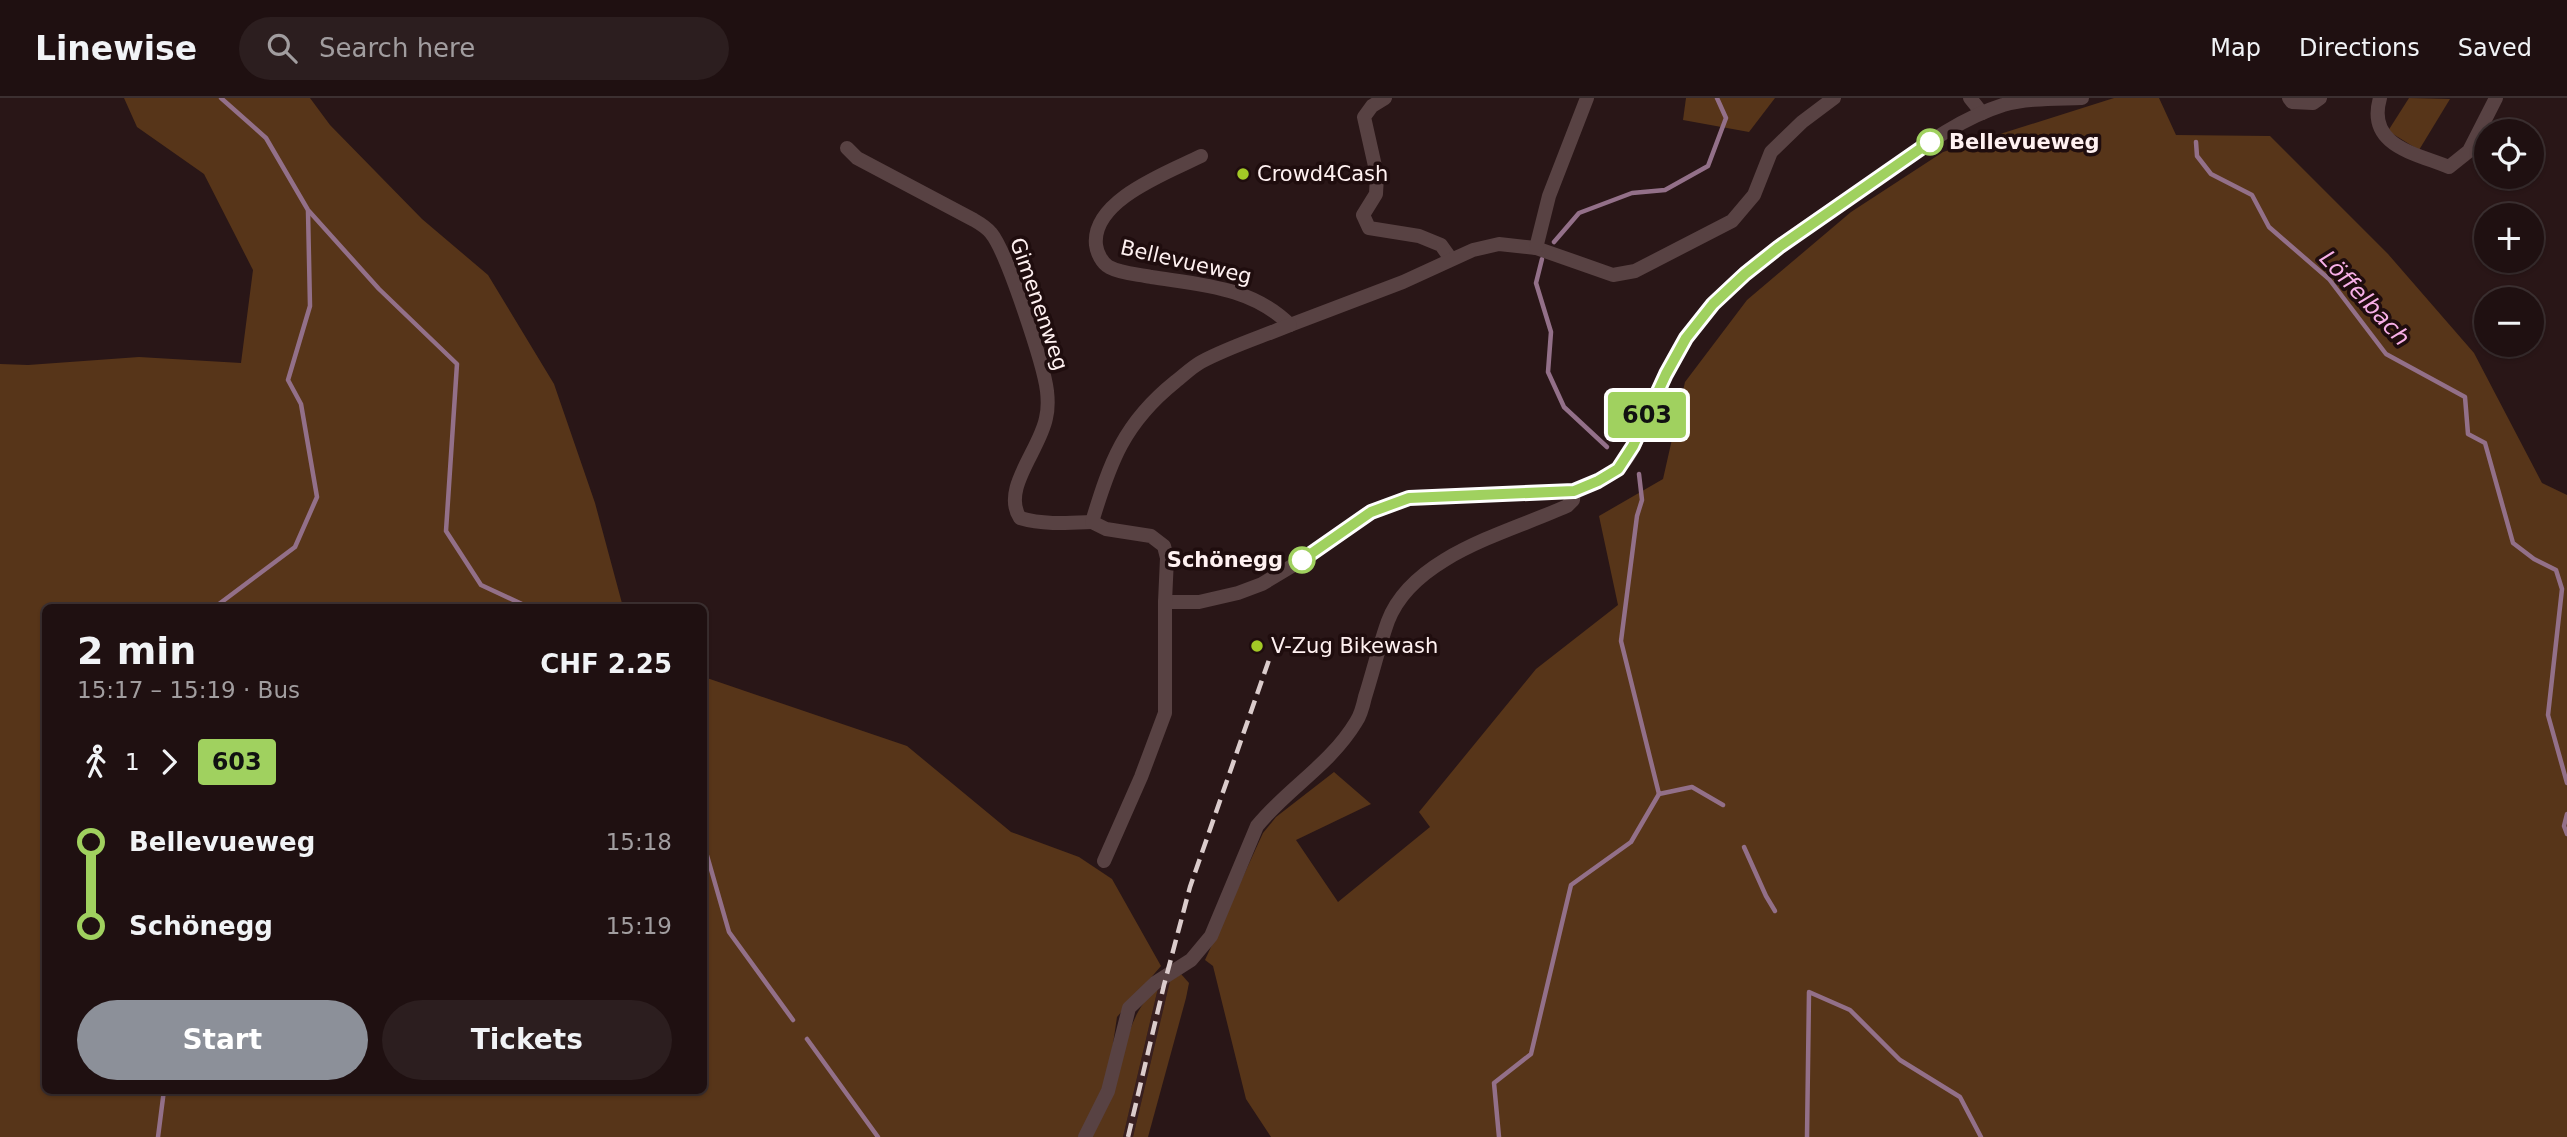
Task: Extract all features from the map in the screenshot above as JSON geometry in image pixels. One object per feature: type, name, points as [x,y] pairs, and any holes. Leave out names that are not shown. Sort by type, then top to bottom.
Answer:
[{"type":"street","points":[[1385,98],[1371,106],[1364,117],[1377,175],[1376,194],[1363,215],[1369,228],[1419,236],[1441,245],[1451,259]]},
{"type":"street","points":[[1536,248],[1549,196],[1587,98]]},
{"type":"street","points":[[1104,861],[1141,777],[1165,713],[1167,558],[1164,546],[1151,536],[1106,528],[1092,522],[1119,446],[1129,428],[1161,395],[1200,363],[1290,325],[1404,282],[1451,259],[1499,244],[1536,248],[1613,275],[1634,271],[1731,221],[1754,195],[1771,152],[1802,121],[1834,98]]},
{"type":"street","points":[[1970,98],[1982,113]]},
{"type":"street","points":[[1165,602],[1199,602],[1262,584],[1371,512],[1409,498],[1574,491],[1598,481],[1618,469],[1633,446],[1686,338],[1713,304],[1779,247],[1930,142],[1982,113],[2004,104],[2025,100],[2082,98]]},
{"type":"street","points":[[2289,98],[2292,102],[2313,103],[2320,98]]},
{"type":"street","points":[[2380,98],[2376,112],[2379,130],[2392,143],[2449,167],[2469,151],[2496,98]]},
{"type":"street","name":"Gimenenweg","points":[[847,148],[857,158],[974,220],[992,234],[1002,252],[1021,306],[1047,392],[1045,423],[1038,445],[1016,485],[1014,505],[1020,518],[1027,520],[1092,522]]},
{"type":"street","name":"Bellevueweg","points":[[1201,156],[1138,187],[1112,207],[1099,225],[1097,251],[1107,266],[1124,272],[1211,286],[1246,295],[1274,309],[1290,325]]},
{"type":"street","points":[[1085,1137],[1108,1091],[1129,1008],[1143,992],[1179,969],[1200,951],[1211,936],[1257,826],[1269,811],[1324,764],[1358,720],[1389,618],[1402,595],[1422,575],[1457,553],[1567,506],[1573,500],[1574,491]]},
{"type":"shaded area","points":[[124,98],[310,98],[330,125],[422,219],[488,275],[554,384],[595,503],[622,604],[42,604],[42,1094],[707,1094],[707,678],[907,746],[1011,832],[1079,857],[1112,879],[1161,966],[1117,1017],[1108,1078],[1080,1137],[0,1137],[0,364],[28,365],[139,357],[241,363],[253,270],[204,174],[137,127]]},
{"type":"shaded area","points":[[1686,98],[1775,98],[1749,132],[1683,120]]},
{"type":"shaded area","points":[[2114,98],[2159,98],[2176,135],[2270,136],[2388,254],[2474,353],[2542,483],[2567,495],[2567,1137],[1271,1137],[1246,1099],[1213,966],[1205,960],[1263,833],[1276,817],[1334,772],[1371,804],[1296,840],[1338,902],[1430,827],[1419,812],[1536,669],[1618,605],[1599,516],[1663,479],[1685,382],[1747,300],[1851,212],[1943,152]]},
{"type":"shaded area","points":[[2409,98],[2450,99],[2419,150],[2388,131]]},
{"type":"shaded area","points":[[1181,974],[1189,983],[1186,998],[1148,1137],[1133,1137],[1170,981]]},
{"type":"shaded area","points":[[1170,981],[1133,1137],[1123,1137],[1158,988]]},
{"type":"shaded area","points":[[1158,988],[1123,1137],[1090,1137],[1113,1084],[1135,1017]]},
{"type":"waterway","points":[[221,98],[266,138],[308,210],[379,289],[457,364],[446,531],[481,585],[522,604]]},
{"type":"waterway","points":[[1554,242],[1579,213],[1632,193],[1665,190],[1708,166],[1726,118],[1717,98]]},
{"type":"waterway","name":"Löffelbach","points":[[2196,142],[2197,156],[2211,174],[2252,195],[2269,227],[2329,279],[2386,354],[2465,397],[2468,434],[2485,443],[2513,543],[2534,559],[2556,570],[2562,589],[2548,715],[2567,783]]},
{"type":"waterway","points":[[219,604],[295,547],[317,497],[301,404],[288,380],[310,306],[308,211]]},
{"type":"waterway","points":[[1542,259],[1536,283],[1551,332],[1548,372],[1564,407],[1607,447]]},
{"type":"waterway","points":[[1639,474],[1642,500],[1637,516],[1621,641],[1659,794],[1692,787],[1723,805]]},
{"type":"waterway","points":[[1499,1137],[1494,1083],[1531,1054],[1571,885],[1631,842],[1659,794]]},
{"type":"waterway","name":"Löffelbach","points":[[2567,814],[2564,826],[2567,834]]},
{"type":"waterway","points":[[1744,847],[1775,911]]},
{"type":"waterway","points":[[707,855],[729,932],[793,1020]]},
{"type":"waterway","points":[[1807,1137],[1809,992],[1850,1010],[1900,1060],[1960,1097],[1981,1137]]},
{"type":"waterway","points":[[807,1039],[878,1137]]},
{"type":"waterway","points":[[158,1137],[163,1094]]},
{"type":"railway","points":[[1128,1137],[1190,887],[1270,657]]},
{"type":"bus line","name":"603","points":[[1302,560],[1371,512],[1409,498],[1574,491],[1618,469],[1633,446],[1686,338],[1713,304],[1779,247],[1930,142]]},
{"type":"place","name":"Bellevueweg","points":[[1930,142]]},
{"type":"place","name":"Crowd4Cash","points":[[1243,174]]},
{"type":"place","name":"Schönegg","points":[[1302,560]]},
{"type":"place","name":"V-Zug Bikewash","points":[[1257,646]]}]
